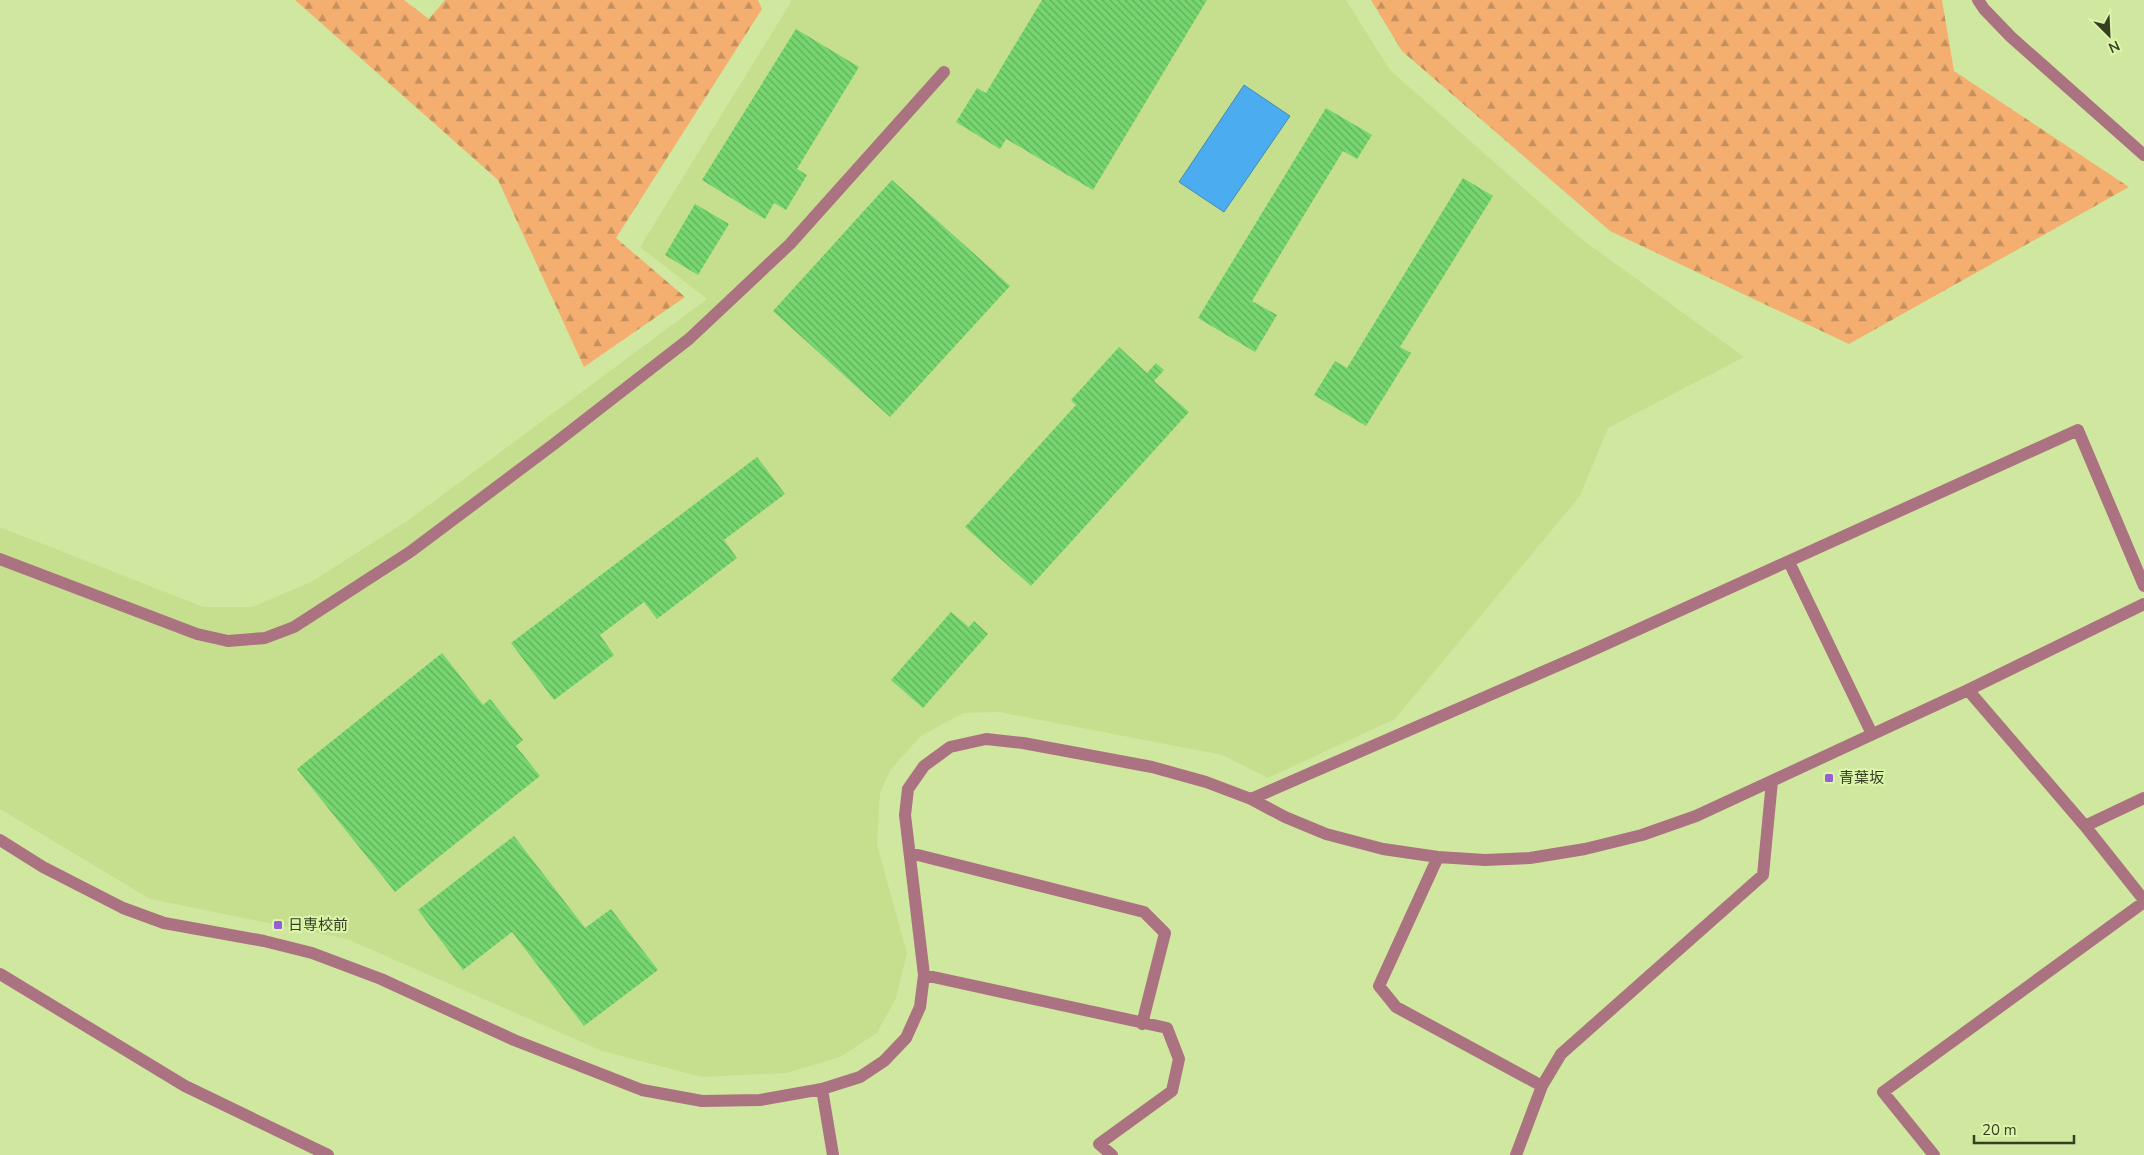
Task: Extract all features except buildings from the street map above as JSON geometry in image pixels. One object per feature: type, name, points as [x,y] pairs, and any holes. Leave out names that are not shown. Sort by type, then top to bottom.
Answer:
[{"type":"street","points":[[1978,0],[1984,9],[2011,37],[2144,155]]},
{"type":"street","points":[[0,559],[196,634],[228,641],[265,638],[294,627],[410,552],[554,444],[689,338],[790,244],[944,72]]},
{"type":"street","points":[[1251,799],[1575,658],[2078,430],[2144,586]]},
{"type":"street","points":[[1790,562],[1872,734]]},
{"type":"street","points":[[0,840],[43,867],[123,908],[164,923],[264,941],[312,953],[381,979],[514,1040],[642,1090],[702,1101],[760,1100],[822,1089],[860,1077],[884,1061],[906,1038],[920,1006],[924,975],[905,815],[908,789],[924,766],[950,747],[986,740],[1023,743],[1152,767],[1206,782],[1251,799],[1285,817],[1326,834],[1383,849],[1438,857],[1485,860],[1530,858],[1585,849],[1642,836],[1687,819],[1968,690],[2144,604]]},
{"type":"street","points":[[1934,1155],[1883,1092],[2144,901],[2084,826],[1968,690]]},
{"type":"street","points":[[1516,1155],[1542,1086],[1561,1054],[1763,875],[1772,781]]},
{"type":"street","points":[[2084,826],[2144,798]]},
{"type":"street","points":[[910,853],[1144,912],[1165,933],[1142,1024]]},
{"type":"street","points":[[1438,857],[1379,986],[1396,1007],[1542,1086]]},
{"type":"street","points":[[0,974],[185,1086],[328,1155]]},
{"type":"street","points":[[924,975],[1167,1028],[1179,1059],[1172,1091],[1099,1144],[1112,1155]]},
{"type":"street","points":[[822,1089],[833,1155]]},
{"type":"shaded area","points":[[791,0],[1346,0],[1390,70],[1580,238],[1744,357],[1608,428],[1580,496],[1395,719],[1268,778],[1222,755],[999,712],[963,713],[921,736],[891,769],[880,793],[877,845],[907,953],[896,998],[877,1033],[840,1057],[786,1073],[702,1077],[602,1051],[347,939],[150,899],[0,809],[0,527],[203,607],[252,607],[311,582],[410,519],[707,299],[640,247]]},
{"type":"green space","points":[[295,0],[404,0],[429,19],[445,0],[758,0],[762,9],[616,238],[685,297],[584,367],[498,180]]},
{"type":"green space","points":[[1371,0],[1942,0],[1954,71],[2129,187],[1849,344],[1610,231],[1402,51]]},
{"type":"water","points":[[1244,85],[1290,116],[1224,212],[1179,182]]},
{"type":"place","name":"青葉坂","points":[[1829,778]]},
{"type":"place","name":"日専校前","points":[[278,925]]}]
